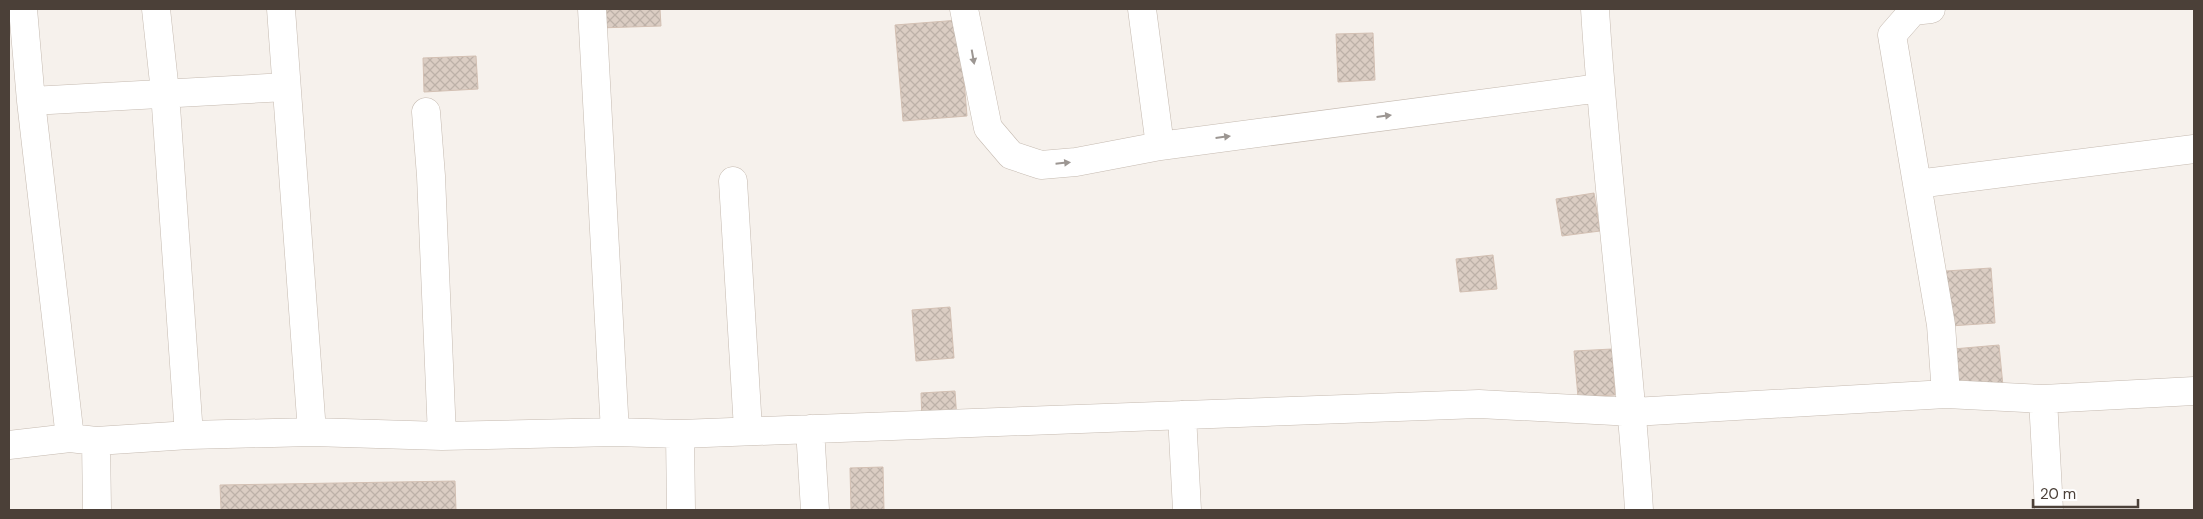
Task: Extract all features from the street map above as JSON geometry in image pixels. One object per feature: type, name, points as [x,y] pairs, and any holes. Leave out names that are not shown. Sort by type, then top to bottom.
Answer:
[{"type":"street","points":[[23,9],[31,101],[70,438]]},
{"type":"street","points":[[156,9],[165,92],[189,435]]},
{"type":"street","points":[[281,9],[312,432]]},
{"type":"street","points":[[592,9],[615,432]]},
{"type":"street","points":[[964,9],[988,128],[1011,155],[1041,165],[1076,162],[1160,146],[1600,88]]},
{"type":"street","points":[[1142,9],[1160,146]]},
{"type":"street","points":[[1595,9],[1600,88],[1633,412],[1639,510]]},
{"type":"street","points":[[1931,9],[1914,11],[1892,35],[1941,325],[1946,394]]},
{"type":"street","points":[[31,101],[165,92],[286,87]]},
{"type":"street","points":[[426,112],[431,176],[442,436]]},
{"type":"street","points":[[1917,184],[2194,149]]},
{"type":"street","points":[[733,182],[748,429]]},
{"type":"street","points":[[9,445],[70,438],[96,440],[189,435],[312,432],[442,436],[615,432],[680,434],[748,429],[810,429],[1479,404],[1633,412],[1946,394],[2043,399],[2194,391]]},
{"type":"street","points":[[2043,399],[2049,510]]},
{"type":"street","points":[[1182,415],[1186,510]]},
{"type":"street","points":[[810,429],[814,510]]},
{"type":"street","points":[[680,434],[681,510]]},
{"type":"street","points":[[96,440],[96,510]]},
{"type":"building","points":[[597,9],[660,9],[661,26],[598,28]]},
{"type":"building","points":[[959,20],[967,116],[903,121],[895,25]]},
{"type":"building","points":[[1373,33],[1375,80],[1338,82],[1336,34]]},
{"type":"building","points":[[476,56],[478,89],[424,92],[423,58]]},
{"type":"building","points":[[1594,193],[1600,231],[1562,236],[1556,199]]},
{"type":"building","points":[[1493,255],[1497,289],[1460,292],[1456,259]]},
{"type":"building","points":[[1991,268],[1995,323],[1950,326],[1946,271]]},
{"type":"building","points":[[950,307],[954,358],[916,361],[912,310]]},
{"type":"building","points":[[1999,345],[2003,386],[1957,389],[1953,349]]},
{"type":"building","points":[[1612,349],[1615,395],[1578,397],[1574,351]]},
{"type":"building","points":[[955,391],[957,420],[922,422],[921,393]]},
{"type":"building","points":[[883,467],[884,510],[851,510],[850,468]]},
{"type":"building","points":[[455,481],[456,510],[221,510],[220,485]]}]
